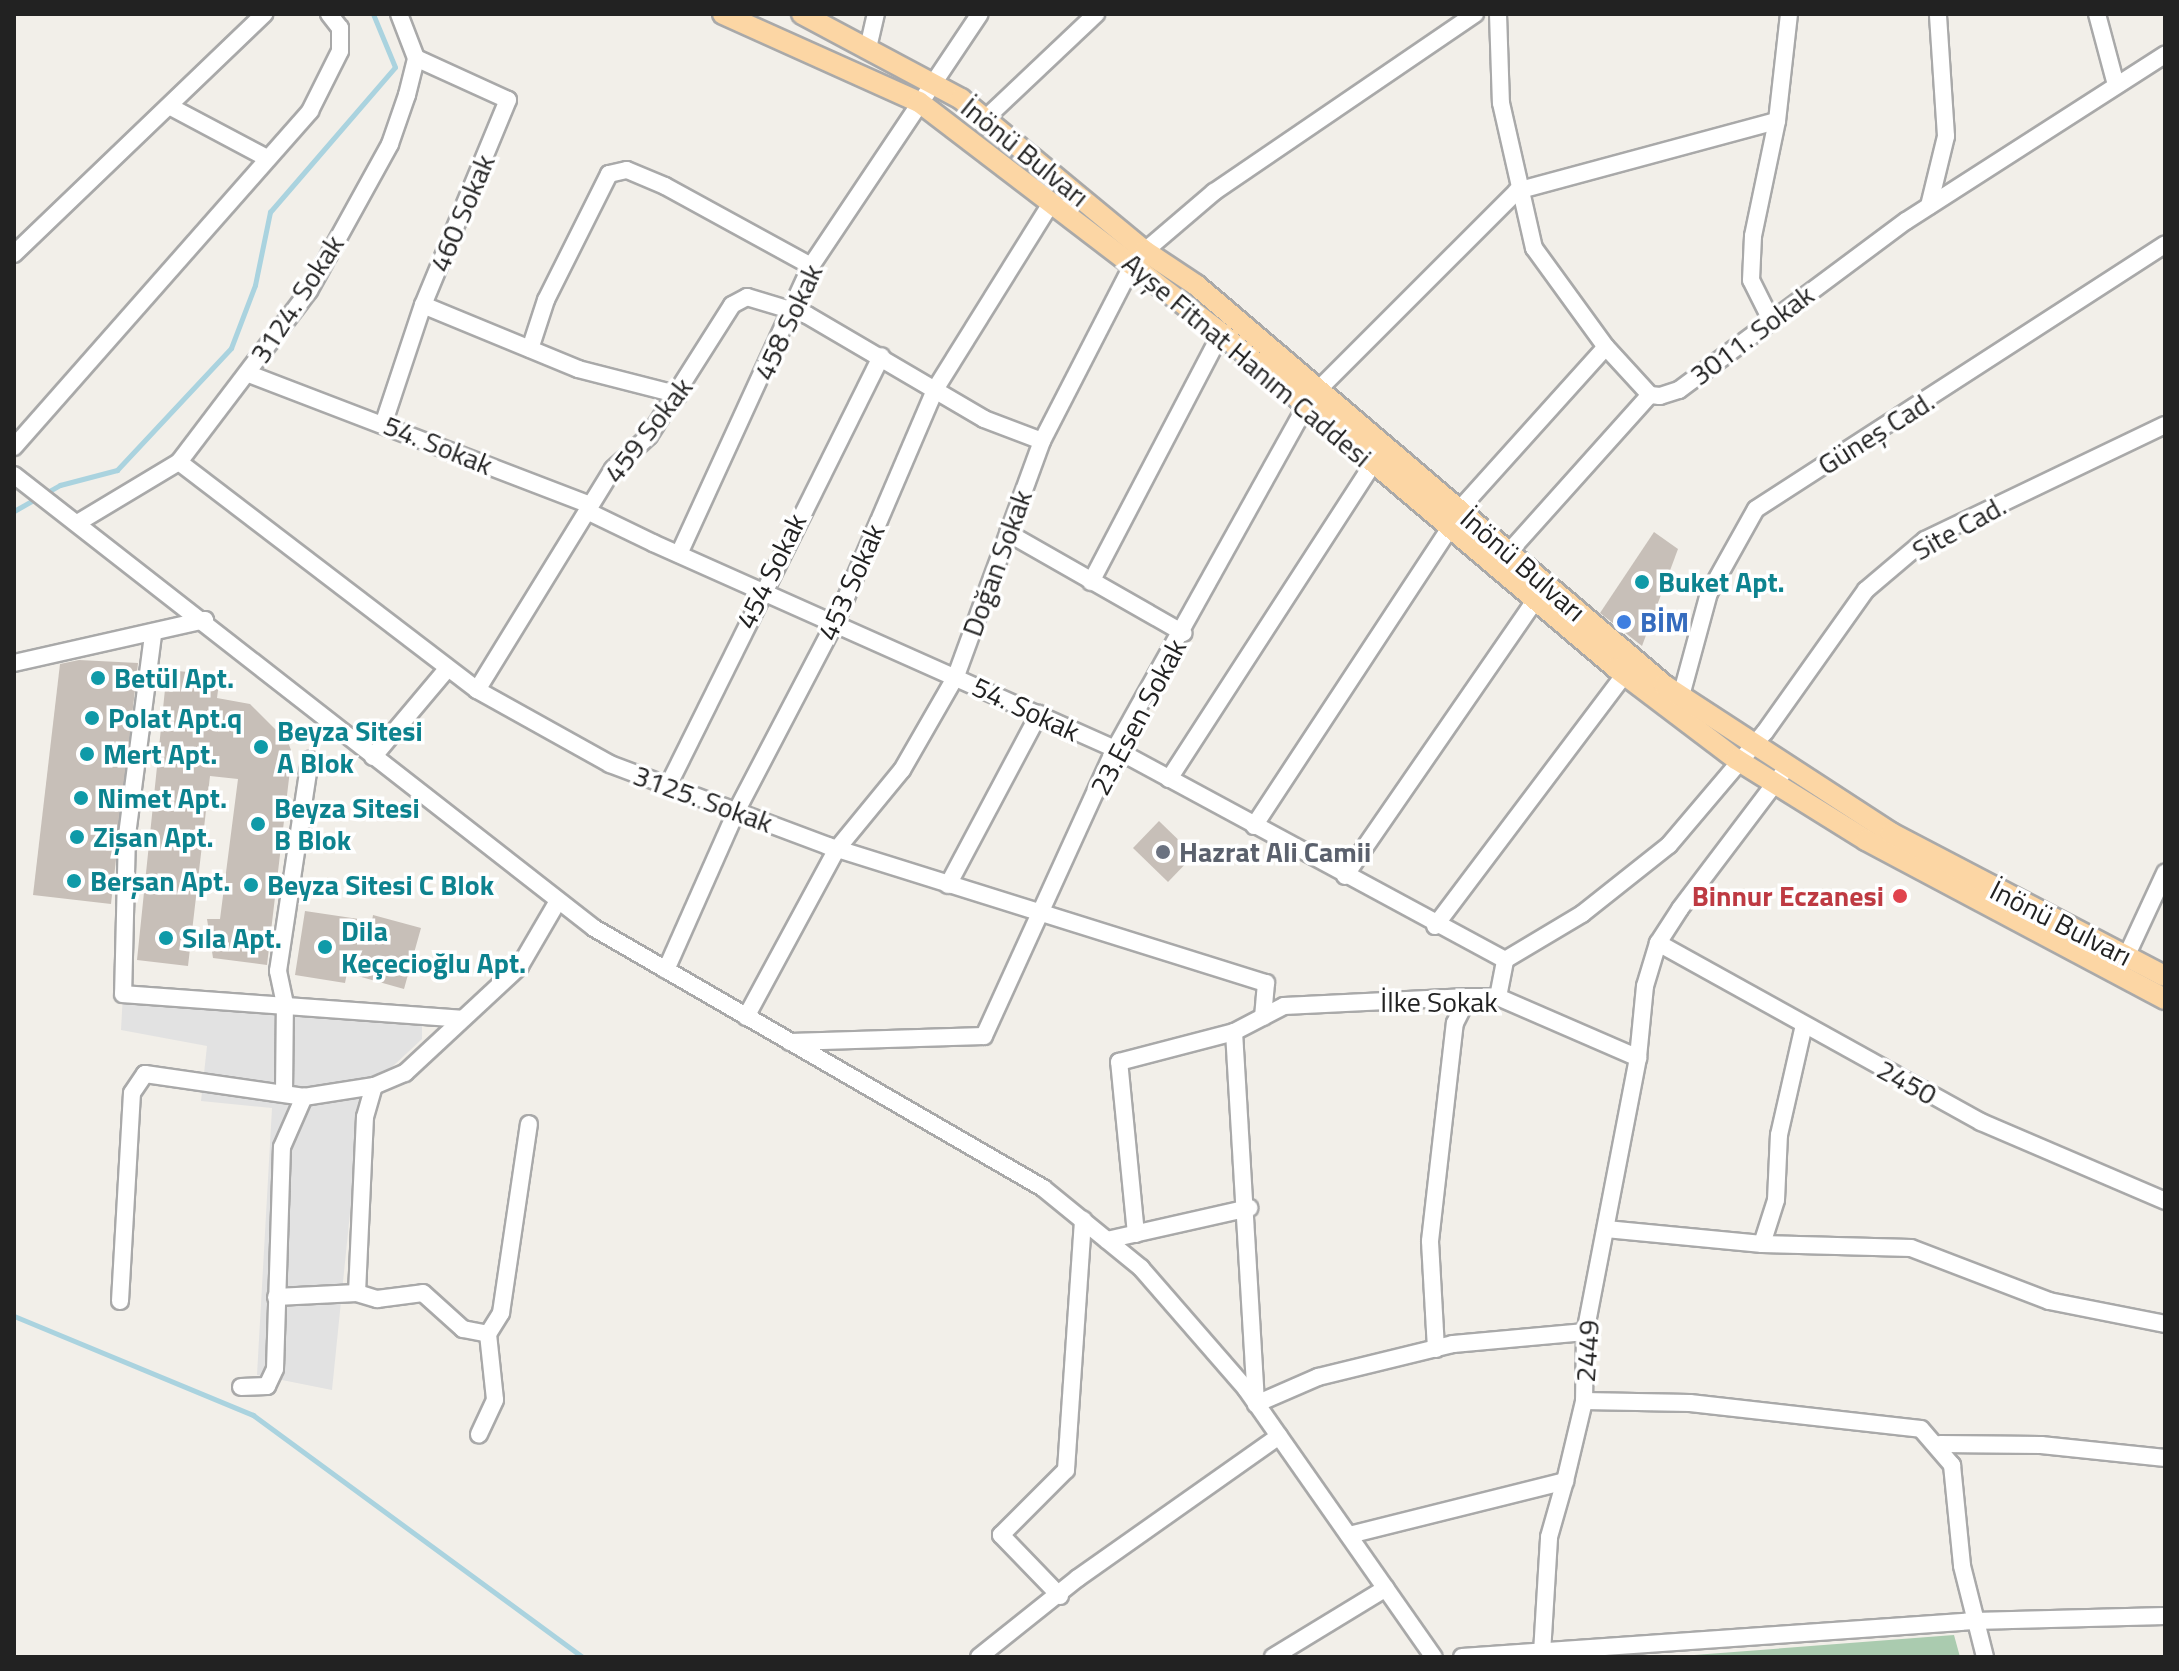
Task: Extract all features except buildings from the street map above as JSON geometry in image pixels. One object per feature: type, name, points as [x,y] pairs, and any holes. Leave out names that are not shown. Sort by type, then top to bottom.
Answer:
[{"type":"main road","name":"Ayşe Fitnat Hanım Caddesi","points":[[723,14],[919,102],[1051,203],[1139,258],[1221,333],[1449,529],[1624,675],[1736,759]]},
{"type":"main road","points":[[802,14],[933,80]]},
{"type":"main road","name":"İnönü Bulvarı","points":[[933,80],[985,119],[1139,258],[1196,285],[1508,553],[1681,696],[1754,746],[1782,775],[1866,840],[2165,999]]},
{"type":"main road","name":"İnönü Bulvarı","points":[[1736,759],[1782,775],[1985,886],[2165,976]]},
{"type":"street","points":[[14,254],[264,14]]},
{"type":"street","points":[[14,447],[265,157],[310,111],[340,51],[340,28],[329,14]]},
{"type":"street","points":[[399,14],[416,58]]},
{"type":"street","points":[[868,48],[876,14]]},
{"type":"street","name":"458 Sokak","points":[[679,554],[811,266],[980,14]]},
{"type":"street","points":[[985,119],[1096,14]]},
{"type":"street","points":[[1139,258],[1214,192],[1475,14]]},
{"type":"street","points":[[1498,14],[1501,103],[1517,191],[1534,248],[1606,347],[1650,395],[1508,553]]},
{"type":"street","points":[[1770,318],[1751,280],[1753,236],[1777,121],[1789,14]]},
{"type":"street","points":[[1929,206],[1946,136],[1938,14]]},
{"type":"street","points":[[2097,14],[2116,85]]},
{"type":"street","name":"3011. Sokak","points":[[1650,395],[1679,390],[1770,318],[1929,206],[2165,55]]},
{"type":"street","name":"460 Sokak","points":[[384,422],[423,305],[508,100],[416,58]]},
{"type":"street","name":"3124. Sokak","points":[[79,522],[179,462],[249,374],[309,291],[390,144],[416,58]]},
{"type":"street","points":[[169,106],[265,157]]},
{"type":"street","points":[[1319,389],[1517,191],[1777,121]]},
{"type":"street","points":[[530,349],[546,300],[609,174],[627,170],[665,186],[811,266]]},
{"type":"street","name":"453 Sokak","points":[[666,970],[737,810],[836,621],[936,388],[1051,203]]},
{"type":"street","name":"Güneş Cad.","points":[[1681,696],[1709,593],[1756,509],[2165,244]]},
{"type":"street","name":"Doğan Sokak","points":[[746,1017],[837,849],[902,770],[956,676],[1042,441],[1139,258]]},
{"type":"street","name":"459 Sokak","points":[[477,690],[613,469],[649,436],[679,395],[732,305],[747,297],[792,312],[881,356],[984,419],[1042,441]]},
{"type":"street","points":[[423,305],[578,369],[679,395]]},
{"type":"street","points":[[1091,582],[1221,333]]},
{"type":"street","points":[[1459,510],[1606,347]]},
{"type":"street","name":"454 Sokak","points":[[667,788],[761,590],[881,356]]},
{"type":"street","name":"54. Sokak","points":[[249,374],[384,422],[587,504],[589,512],[679,554],[836,621],[1115,749],[1435,926],[1505,960]]},
{"type":"street","name":"23.Esen Sokak","points":[[790,1042],[984,1036],[1042,916],[1115,749],[1183,633],[1306,406]]},
{"type":"street","name":"Site Cad.","points":[[1736,759],[1754,746],[1866,590],[1925,540],[2165,425]]},
{"type":"street","name":"3125. Sokak","points":[[179,462],[477,690],[597,757],[667,788],[737,810],[837,849],[1042,916],[1266,983],[1263,1017]]},
{"type":"street","points":[[1169,779],[1373,464]]},
{"type":"street","points":[[14,475],[205,620],[373,757],[558,901],[666,970],[1043,1188],[1141,1268],[1256,1404],[1434,1657]]},
{"type":"street","points":[[1254,826],[1449,529]]},
{"type":"street","points":[[1008,533],[1183,633]]},
{"type":"street","points":[[1345,876],[1535,601]]},
{"type":"street","points":[[14,663],[153,635],[205,620]]},
{"type":"street","points":[[153,635],[127,834],[123,994],[460,1019]]},
{"type":"street","points":[[373,757],[448,668]]},
{"type":"street","points":[[1435,926],[1624,675]]},
{"type":"street","points":[[948,885],[1039,714]]},
{"type":"street","points":[[284,1093],[285,1004],[278,971],[310,759]]},
{"type":"street","points":[[1498,997],[1505,960],[1582,914],[1669,845],[1736,759]]},
{"type":"street","name":"2449","points":[[1782,775],[1658,943],[1645,986],[1638,1058],[1585,1332],[1584,1401],[1690,1403],[1890,1421],[1921,1429],[1940,1444]]},
{"type":"street","points":[[2126,957],[2165,873]]},
{"type":"street","points":[[120,1301],[132,1093],[145,1074],[304,1097],[374,1086],[405,1073],[520,966],[558,901]]},
{"type":"street","name":"2450","points":[[1658,943],[1981,1122],[2165,1201]]},
{"type":"street","points":[[1436,1349],[1430,1241],[1455,1023],[1468,997]]},
{"type":"street","name":"İlke Sokak","points":[[1136,1234],[1119,1062],[1234,1032],[1284,1006],[1468,997],[1498,997],[1638,1058]]},
{"type":"street","points":[[1762,1244],[1776,1200],[1779,1135],[1804,1025]]},
{"type":"street","points":[[1234,1032],[1249,1208],[1256,1404]]},
{"type":"street","points":[[357,1293],[365,1117],[374,1086]]},
{"type":"street","points":[[241,1387],[267,1386],[275,1369],[282,1147],[304,1097]]},
{"type":"street","points":[[479,1434],[495,1400],[488,1334],[501,1313],[529,1124]]},
{"type":"street","points":[[1107,1240],[1249,1208]]},
{"type":"street","points":[[1060,1596],[1001,1535],[1066,1470],[1083,1220]]},
{"type":"street","points":[[1606,1229],[1762,1244],[1911,1248],[2049,1301],[2165,1324]]},
{"type":"street","points":[[276,1297],[357,1293],[377,1299],[423,1293],[463,1329],[488,1334]]},
{"type":"street","points":[[1256,1404],[1318,1377],[1436,1349],[1585,1332]]},
{"type":"street","points":[[1542,1653],[1549,1537],[1584,1401]]},
{"type":"street","points":[[979,1657],[1060,1596],[1078,1578],[1279,1436]]},
{"type":"street","points":[[1985,1657],[1962,1566],[1958,1492],[1940,1444],[2012,1443],[2165,1458]]},
{"type":"street","points":[[1349,1535],[1565,1481]]},
{"type":"street","points":[[1273,1657],[1386,1588]]},
{"type":"street","points":[[1462,1657],[1974,1621],[2165,1616]]},
{"type":"green space","points":[[1954,1635],[1960,1657],[1668,1657]]},
{"type":"shaded area","points":[[123,994],[422,1014],[422,1039],[362,1095],[332,1390],[257,1375],[272,1108],[201,1101],[207,1046],[121,1030]]},
{"type":"waterway","points":[[14,511],[60,485],[117,470],[231,348],[255,285],[270,212],[395,67],[373,14]]},
{"type":"waterway","points":[[14,1316],[253,1415],[582,1657]]},
{"type":"place","name":"Buket Apt.","points":[[1642,582]]},
{"type":"place","name":"BİM","points":[[1624,622]]},
{"type":"place","name":"Betül Apt.","points":[[98,678]]},
{"type":"place","name":"Polat Apt.q","points":[[92,718]]},
{"type":"place","name":"Beyza Sitesi A Blok","points":[[261,747]]},
{"type":"place","name":"Mert Apt.","points":[[87,754]]},
{"type":"place","name":"Nimet Apt.","points":[[81,798]]},
{"type":"place","name":"Beyza Sitesi B Blok","points":[[258,824]]},
{"type":"place","name":"Zişan Apt.","points":[[77,837]]},
{"type":"place","name":"Hazrat Ali Camii","points":[[1163,852]]},
{"type":"place","name":"Berşan Apt.","points":[[74,881]]},
{"type":"place","name":"Beyza Sitesi C Blok","points":[[251,885]]},
{"type":"place","name":"Binnur Eczanesi","points":[[1900,896]]},
{"type":"place","name":"Sıla Apt.","points":[[166,938]]},
{"type":"place","name":"Dila Keçecioğlu Apt.","points":[[325,947]]}]
